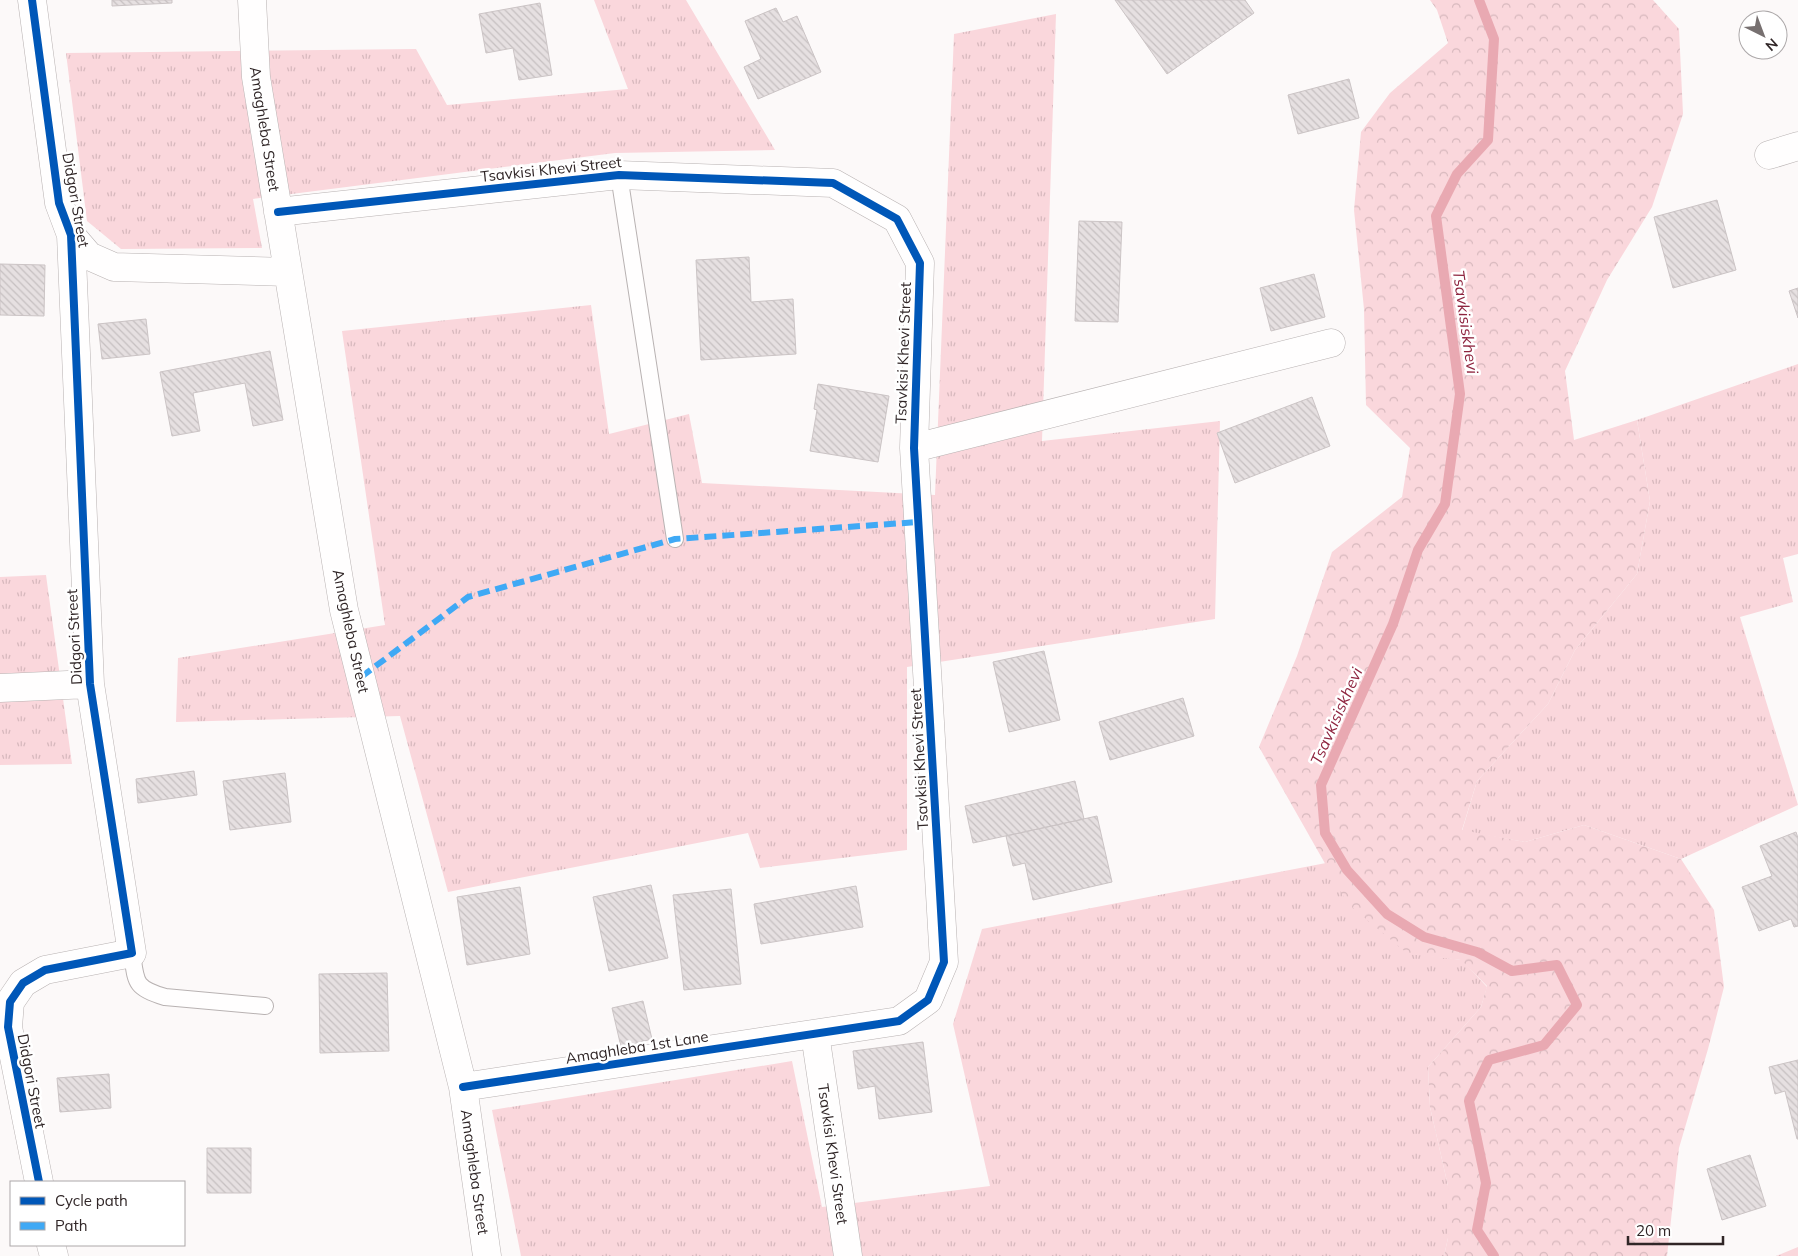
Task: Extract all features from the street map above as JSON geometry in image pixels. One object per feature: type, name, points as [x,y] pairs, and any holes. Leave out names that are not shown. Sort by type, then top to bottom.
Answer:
[{"type":"street","name":"Didgori Street","points":[[32,0],[59,203],[71,235],[90,684],[132,953],[45,970],[23,983],[10,1002],[8,1027],[39,1181]]},
{"type":"street","name":"Amaghleba Street","points":[[252,0],[256,77],[344,610],[463,1087],[487,1256]]},
{"type":"street","points":[[1769,155],[1798,146]]},
{"type":"street","name":"Tsavkisi Khevi Street","points":[[278,212],[620,175],[833,183],[897,219],[920,262],[914,448],[944,962],[928,1000],[899,1022],[815,1034],[848,1256]]},
{"type":"street","points":[[71,235],[90,256],[114,267],[288,272]]},
{"type":"street","points":[[914,448],[1330,343]]},
{"type":"street","points":[[0,688],[90,684]]},
{"type":"street","name":"Amaghleba 1st Lane","points":[[463,1087],[815,1034]]},
{"type":"lane","points":[[620,175],[675,538]]},
{"type":"lane","points":[[132,953],[136,980],[141,988],[153,993],[165,997],[266,1006]]},
{"type":"green space","points":[[594,0],[686,0],[775,150],[615,153],[253,199],[262,248],[121,249],[87,221],[66,53],[416,49],[447,105],[628,89]]},
{"type":"green space","points":[[1430,0],[1653,0],[1679,29],[1683,114],[1652,207],[1607,280],[1565,371],[1574,440],[1637,420],[1650,501],[1637,574],[1575,650],[1548,704],[1477,781],[1462,830],[1525,842],[1584,825],[1681,859],[1714,910],[1724,987],[1679,1148],[1667,1256],[1444,1256],[1448,1238],[1448,1186],[1430,1107],[1428,1067],[1481,1007],[1487,986],[1461,960],[1408,954],[1348,904],[1259,747],[1297,656],[1332,552],[1402,497],[1410,448],[1366,405],[1364,309],[1354,210],[1361,132],[1390,93],[1448,43],[1437,10]]},
{"type":"green space","points":[[1056,14],[1042,441],[1220,421],[1215,619],[907,667],[907,850],[760,868],[748,833],[448,892],[400,716],[176,722],[178,658],[385,625],[342,331],[591,305],[609,434],[689,414],[702,483],[935,495],[954,34]]},
{"type":"green space","points":[[1798,364],[1798,554],[1783,558],[1793,602],[1740,617],[1798,805],[1681,859],[1584,825],[1525,842],[1462,831],[1477,781],[1548,704],[1575,650],[1637,574],[1650,501],[1637,420]]},
{"type":"green space","points":[[46,575],[72,764],[0,765],[0,577]]},
{"type":"green space","points":[[1326,863],[1349,904],[1408,953],[1462,960],[1487,987],[1481,1007],[1428,1067],[1430,1107],[1448,1186],[1448,1238],[1444,1256],[521,1256],[492,1110],[792,1061],[822,1207],[990,1186],[953,1024],[982,929]]},
{"type":"green space","points":[[1798,1247],[1798,1256],[1776,1256]]},
{"type":"building","points":[[112,0],[172,0],[172,3],[112,6]]},
{"type":"building","points":[[1115,0],[1245,0],[1254,13],[1167,74]]},
{"type":"building","points":[[540,3],[552,75],[519,80],[513,48],[486,53],[479,14]]},
{"type":"building","points":[[776,8],[783,22],[797,16],[821,72],[758,99],[744,67],[761,59],[745,21]]},
{"type":"building","points":[[1349,79],[1359,118],[1298,134],[1288,95]]},
{"type":"building","points":[[1717,200],[1736,270],[1673,288],[1654,217]]},
{"type":"building","points":[[1079,221],[1122,222],[1118,322],[1075,321]]},
{"type":"building","points":[[749,257],[751,302],[793,299],[796,354],[701,360],[696,260]]},
{"type":"building","points":[[0,264],[45,265],[44,316],[0,315]]},
{"type":"building","points":[[1314,274],[1325,317],[1271,331],[1260,288]]},
{"type":"building","points":[[1798,288],[1798,318],[1789,291]]},
{"type":"building","points":[[146,319],[150,354],[102,359],[98,324]]},
{"type":"building","points":[[270,351],[283,420],[253,426],[245,383],[193,393],[200,431],[172,436],[160,372]]},
{"type":"building","points":[[818,384],[889,396],[878,462],[810,451],[817,410],[814,409]]},
{"type":"building","points":[[1312,397],[1330,446],[1235,483],[1217,433]]},
{"type":"building","points":[[1044,651],[1060,720],[1009,732],[993,662]]},
{"type":"building","points":[[1183,698],[1194,736],[1110,760],[1099,722]]},
{"type":"building","points":[[194,771],[197,795],[138,803],[136,779]]},
{"type":"building","points":[[285,773],[291,822],[230,830],[223,781]]},
{"type":"building","points":[[1075,781],[1084,819],[973,843],[965,806]]},
{"type":"building","points":[[1097,816],[1112,882],[1033,900],[1025,863],[1013,866],[1006,836]]},
{"type":"building","points":[[1796,832],[1798,838],[1798,926],[1794,927],[1791,919],[1759,931],[1742,887],[1772,876],[1760,846]]},
{"type":"building","points":[[651,885],[668,958],[609,971],[593,897]]},
{"type":"building","points":[[856,886],[863,927],[761,944],[754,904]]},
{"type":"building","points":[[520,887],[530,954],[467,965],[457,897]]},
{"type":"building","points":[[731,889],[741,984],[684,990],[673,895]]},
{"type":"building","points":[[387,973],[389,1051],[320,1053],[319,974]]},
{"type":"building","points":[[643,1001],[652,1039],[621,1047],[612,1008]]},
{"type":"building","points":[[923,1042],[932,1112],[879,1119],[875,1086],[858,1089],[853,1051]]},
{"type":"building","points":[[1798,1060],[1797,1139],[1785,1091],[1775,1094],[1769,1067]]},
{"type":"building","points":[[109,1074],[111,1108],[60,1112],[57,1078]]},
{"type":"building","points":[[207,1148],[251,1148],[251,1193],[207,1193]]},
{"type":"building","points":[[1750,1155],[1766,1206],[1722,1220],[1707,1169]]},
{"type":"waterway","name":"Tsavkisiskhevi","points":[[1479,0],[1494,39],[1488,140],[1457,174],[1436,216],[1460,394],[1445,504],[1418,550],[1393,624],[1321,785],[1325,833],[1347,870],[1387,914],[1424,937],[1477,952],[1512,971],[1557,965],[1577,1005],[1544,1045],[1489,1060],[1469,1101],[1486,1183],[1477,1230],[1494,1256]]},
{"type":"marked path","points":[[361,677],[468,597],[675,539],[919,522]]},
{"type":"cycle path","points":[[32,0],[59,203],[71,235],[90,684],[132,953],[45,970],[23,983],[10,1002],[8,1027],[39,1181]]},
{"type":"cycle path","points":[[278,212],[619,175],[833,183],[897,219],[920,263],[914,448],[944,962],[928,1000],[899,1021],[463,1087]]}]
